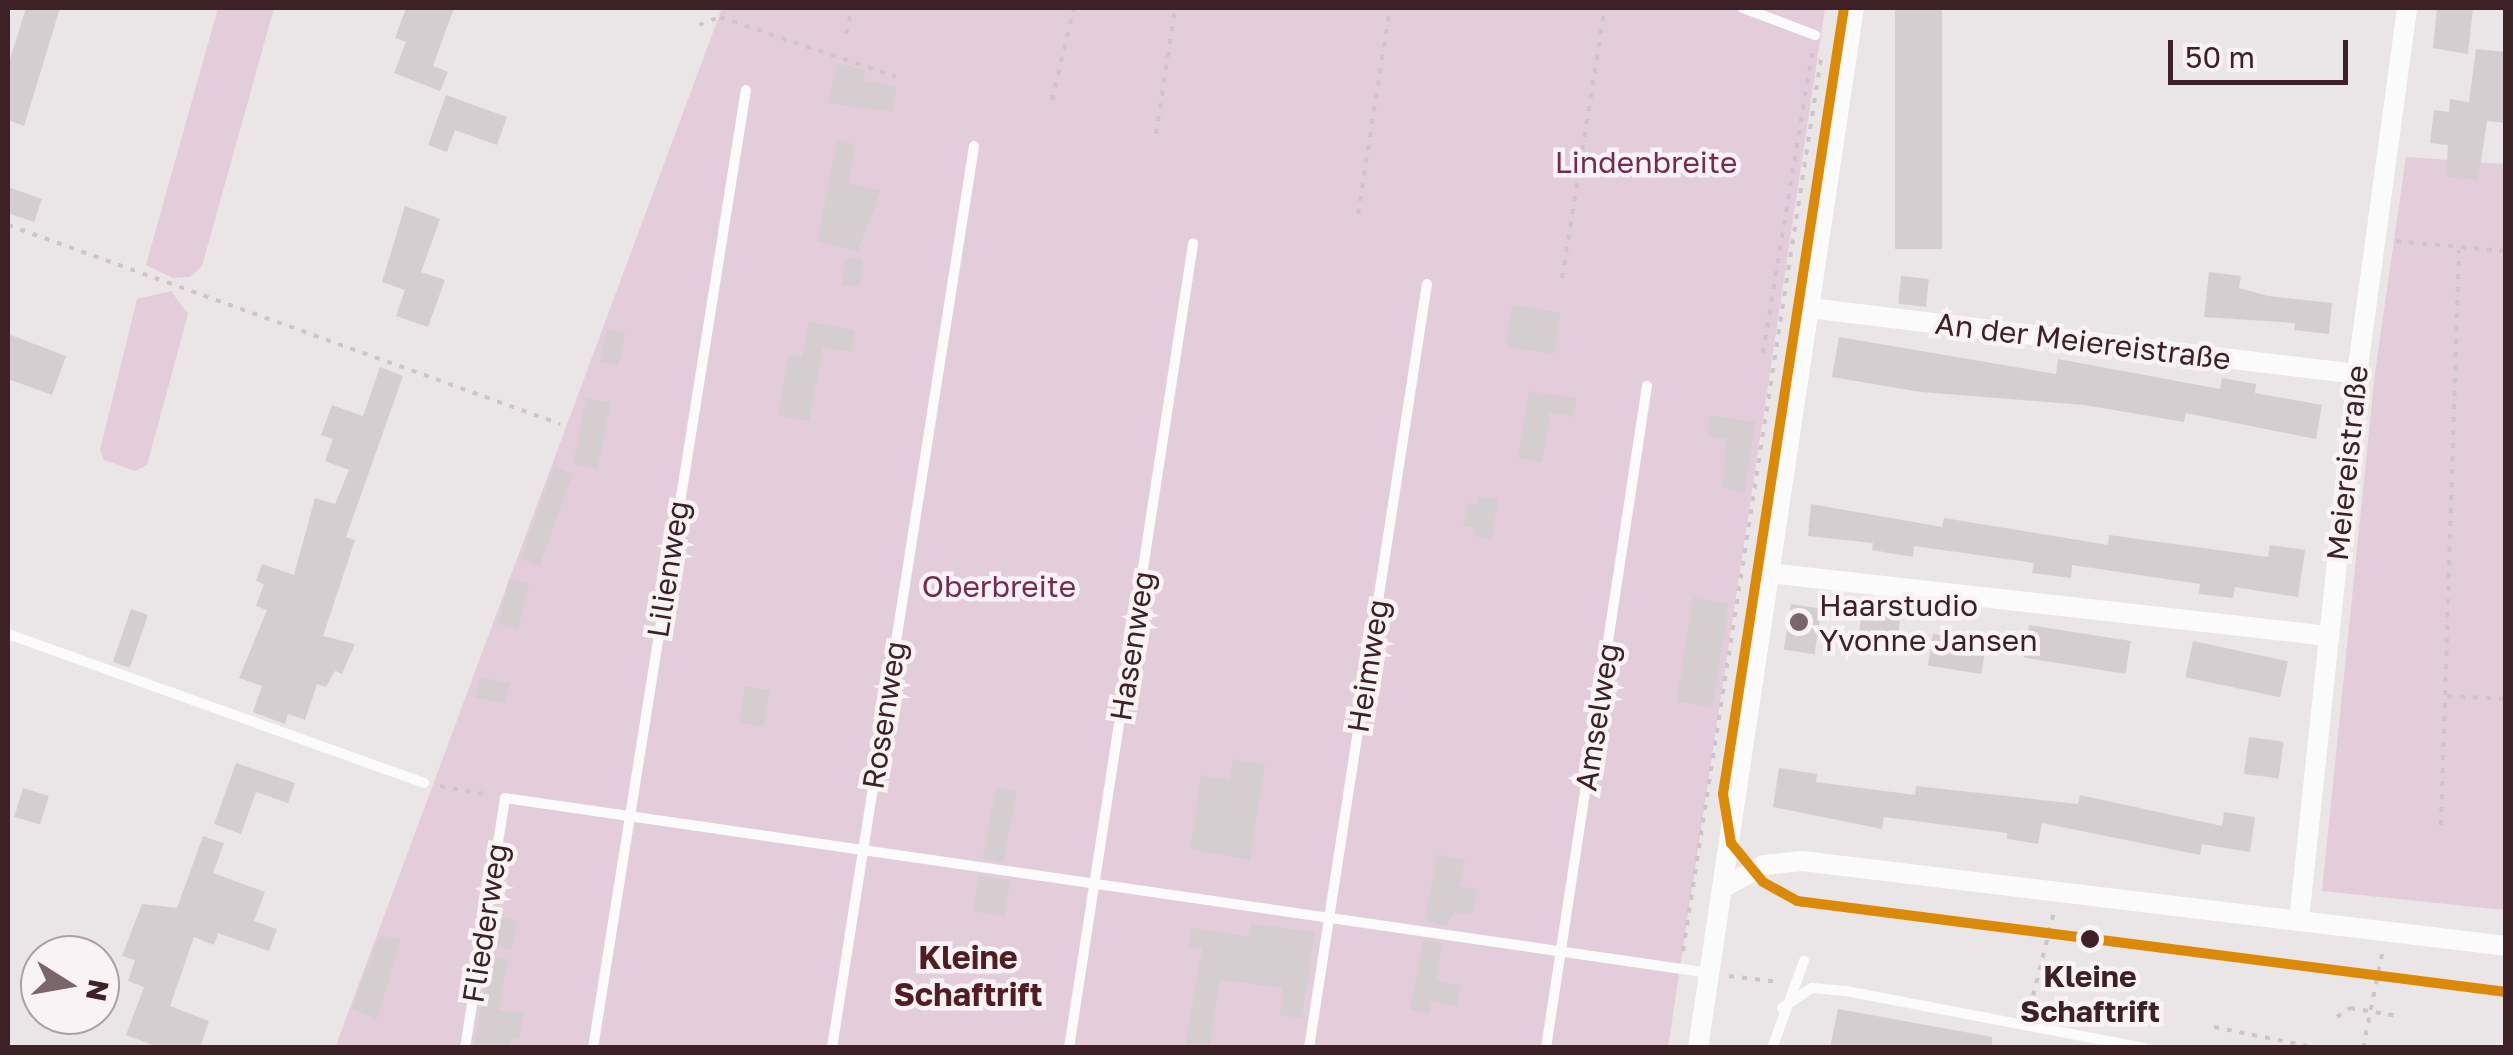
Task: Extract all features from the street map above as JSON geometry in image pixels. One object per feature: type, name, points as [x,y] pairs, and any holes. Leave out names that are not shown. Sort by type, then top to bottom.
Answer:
[{"type":"street","points":[[1698,1048],[1726,886],[1854,8]]},
{"type":"street","name":"Meiereistraße","points":[[2299,920],[2373,238],[2407,8]]},
{"type":"street","name":"An der Meiereistraße","points":[[1809,308],[2357,374]]},
{"type":"street","points":[[1769,573],[2329,636]]},
{"type":"street","points":[[1726,886],[1750,870],[1802,861],[2506,946]]},
{"type":"lane","points":[[1743,8],[1816,35]]},
{"type":"lane","name":"Lilienweg","points":[[593,1048],[746,90]]},
{"type":"lane","name":"Rosenweg","points":[[832,1048],[974,146]]},
{"type":"lane","name":"Hasenweg","points":[[1070,1048],[1193,244]]},
{"type":"lane","name":"Heimweg","points":[[1309,1048],[1427,284]]},
{"type":"lane","name":"Amselweg","points":[[1546,1048],[1647,386]]},
{"type":"lane","points":[[8,634],[424,783]]},
{"type":"lane","points":[[504,798],[1709,973]]},
{"type":"lane","name":"Fliederweg","points":[[465,1048],[504,798]]},
{"type":"lane","points":[[1772,1048],[1782,1008],[1804,962]]},
{"type":"lane","points":[[1782,1008],[1812,988],[2027,1021],[2146,1048]]},
{"type":"path","points":[[846,34],[852,8]]},
{"type":"path","points":[[1052,100],[1074,8]]},
{"type":"path","points":[[1156,134],[1175,8]]},
{"type":"path","points":[[1358,214],[1390,8]]},
{"type":"path","points":[[1562,278],[1605,8]]},
{"type":"path","points":[[699,25],[720,17],[896,77]]},
{"type":"path","points":[[1764,353],[1816,35]]},
{"type":"path","points":[[1681,970],[1823,46]]},
{"type":"path","points":[[8,225],[560,424]]},
{"type":"path","points":[[2373,238],[2506,252]]},
{"type":"path","points":[[2440,825],[2460,250]]},
{"type":"path","points":[[2447,696],[2506,699]]},
{"type":"path","points":[[424,783],[504,798]]},
{"type":"path","points":[[2027,1021],[2057,892]]},
{"type":"path","points":[[2363,1048],[2386,931]]},
{"type":"path","points":[[1709,973],[1793,984]]},
{"type":"path","points":[[2337,1017],[2350,1008],[2398,1016]]},
{"type":"path","points":[[2214,1027],[2318,1048]]},
{"type":"green space","points":[[218,8],[274,8],[202,266],[190,277],[173,278],[146,265]]},
{"type":"green space","name":"Oberbreite","points":[[722,8],[1825,8],[1668,1047],[335,1048]]},
{"type":"green space","points":[[2406,157],[2505,164],[2505,910],[2322,891],[2375,373]]},
{"type":"green space","points":[[171,291],[188,314],[147,465],[135,471],[104,460],[100,450],[137,299]]},
{"type":"building","points":[[26,8],[60,8],[24,126],[8,120],[8,66]]},
{"type":"building","points":[[406,8],[454,8],[433,66],[448,72],[440,91],[394,73],[406,42],[395,38]]},
{"type":"building","points":[[1895,8],[1942,8],[1942,249],[1895,249]]},
{"type":"building","points":[[2437,8],[2473,8],[2468,54],[2433,48]]},
{"type":"building","points":[[2476,49],[2506,52],[2506,123],[2487,121],[2478,180],[2446,177],[2448,145],[2430,143],[2434,110],[2449,112],[2450,99],[2469,102]]},
{"type":"building","points":[[837,63],[866,70],[863,80],[897,87],[892,112],[828,103]]},
{"type":"building","points":[[446,95],[507,117],[497,145],[455,130],[447,152],[428,145]]},
{"type":"building","points":[[837,140],[855,144],[848,183],[881,190],[858,251],[817,242]]},
{"type":"building","points":[[8,187],[42,199],[34,222],[8,213]]},
{"type":"building","points":[[405,206],[440,219],[421,272],[445,280],[428,327],[396,316],[405,290],[382,282]]},
{"type":"building","points":[[845,258],[863,260],[860,287],[842,285]]},
{"type":"building","points":[[2209,272],[2241,276],[2239,288],[2268,296],[2332,303],[2329,334],[2294,330],[2295,323],[2204,317]]},
{"type":"building","points":[[1901,276],[1929,279],[1926,307],[1898,304]]},
{"type":"building","points":[[1512,305],[1560,313],[1554,354],[1505,346]]},
{"type":"building","points":[[809,322],[855,330],[851,352],[823,347],[809,421],[778,415],[789,354],[802,357]]},
{"type":"building","points":[[607,329],[626,333],[619,366],[600,362]]},
{"type":"building","points":[[8,334],[66,356],[52,395],[8,379]]},
{"type":"building","points":[[1839,337],[2056,374],[2058,359],[2220,389],[2222,378],[2256,384],[2255,393],[2322,405],[2316,439],[2186,413],[2184,422],[2084,405],[1921,392],[1832,377]]},
{"type":"building","points":[[380,367],[403,376],[346,537],[355,540],[323,636],[355,644],[342,674],[335,671],[326,687],[317,684],[305,720],[288,714],[285,724],[253,712],[262,686],[239,678],[267,610],[256,606],[264,584],[256,581],[262,564],[294,575],[315,498],[335,504],[349,470],[325,461],[333,439],[321,435],[332,405],[363,416]]},
{"type":"building","points":[[1529,391],[1577,398],[1574,417],[1550,413],[1542,462],[1518,458]]},
{"type":"building","points":[[586,398],[611,403],[598,469],[573,464]]},
{"type":"building","points":[[1710,415],[1755,422],[1744,492],[1723,488],[1726,439],[1707,436]]},
{"type":"building","points":[[554,467],[573,474],[539,566],[520,559]]},
{"type":"building","points":[[1479,496],[1498,499],[1492,539],[1472,536],[1474,528],[1463,526],[1467,503],[1477,504]]},
{"type":"building","points":[[1811,504],[1942,527],[1944,518],[2108,545],[2109,535],[2268,557],[2270,545],[2305,550],[2298,597],[2235,587],[2233,598],[2199,594],[2200,584],[2072,565],[2071,578],[2032,573],[2034,563],[1914,546],[1913,557],[1872,550],[1873,543],[1808,536]]},
{"type":"building","points":[[509,579],[529,584],[518,629],[498,624]]},
{"type":"building","points":[[1693,598],[1729,604],[1712,707],[1677,702]]},
{"type":"building","points":[[1863,601],[1902,606],[1897,643],[1858,639]]},
{"type":"building","points":[[1791,604],[1822,609],[1814,654],[1784,649]]},
{"type":"building","points":[[131,609],[148,615],[130,668],[113,662]]},
{"type":"building","points":[[2029,625],[2131,641],[2126,674],[2024,658]]},
{"type":"building","points":[[1933,634],[1986,642],[1981,674],[1928,666]]},
{"type":"building","points":[[2193,641],[2288,661],[2280,697],[2185,677]]},
{"type":"building","points":[[480,677],[509,683],[505,704],[476,698]]},
{"type":"building","points":[[745,686],[770,690],[764,726],[739,723]]},
{"type":"building","points":[[2249,737],[2284,742],[2279,779],[2244,774]]},
{"type":"building","points":[[1233,759],[1265,764],[1250,860],[1190,849],[1201,775],[1230,780]]},
{"type":"building","points":[[236,763],[295,783],[288,803],[256,792],[241,834],[214,824]]},
{"type":"building","points":[[1779,768],[1817,774],[1816,782],[1915,795],[1916,786],[2078,804],[2080,795],[2222,826],[2224,812],[2255,817],[2250,852],[2202,844],[2200,855],[2042,823],[2038,844],[2007,839],[2007,833],[1884,817],[1882,829],[1773,807]]},
{"type":"building","points":[[23,788],[49,796],[40,825],[14,817]]},
{"type":"building","points":[[996,788],[1017,792],[1003,863],[982,859]]},
{"type":"building","points":[[203,836],[224,843],[213,873],[265,892],[254,921],[277,929],[269,951],[218,933],[214,945],[194,937],[170,1006],[209,1021],[200,1048],[160,1048],[126,1035],[144,987],[128,981],[135,960],[122,956],[142,904],[177,908]]},
{"type":"building","points":[[1437,854],[1465,860],[1460,886],[1477,889],[1472,915],[1455,912],[1446,926],[1425,920]]},
{"type":"building","points":[[978,876],[1010,880],[1005,916],[974,912]]},
{"type":"building","points":[[498,917],[517,920],[512,950],[493,947]]},
{"type":"building","points":[[1251,924],[1315,932],[1302,1018],[1280,1015],[1282,988],[1220,980],[1209,1048],[1185,1048],[1202,949],[1189,946],[1192,928],[1249,937]]},
{"type":"building","points":[[379,935],[401,939],[377,1019],[352,1009]]},
{"type":"building","points":[[1423,940],[1442,943],[1436,981],[1460,985],[1457,1006],[1432,1001],[1430,1013],[1410,1010]]},
{"type":"building","points":[[490,956],[508,959],[499,1010],[524,1014],[519,1039],[512,1038],[510,1048],[474,1048]]},
{"type":"building","points":[[1838,1009],[1992,1037],[1992,1048],[1830,1048]]},
{"type":"transit line","points":[[1844,8],[1723,794],[1731,843],[1763,882],[1797,901],[2506,992]]},
{"type":"place","name":"Haarstudio Yvonne Jansen","points":[[1799,622]]},
{"type":"place","name":"Kleine Schaftrift","points":[[2090,939]]},
{"type":"district","name":"Kleine Schaftrift","points":[[968,976]]},
{"type":"park label","name":"Lindenbreite","points":[[1646,162]]}]
